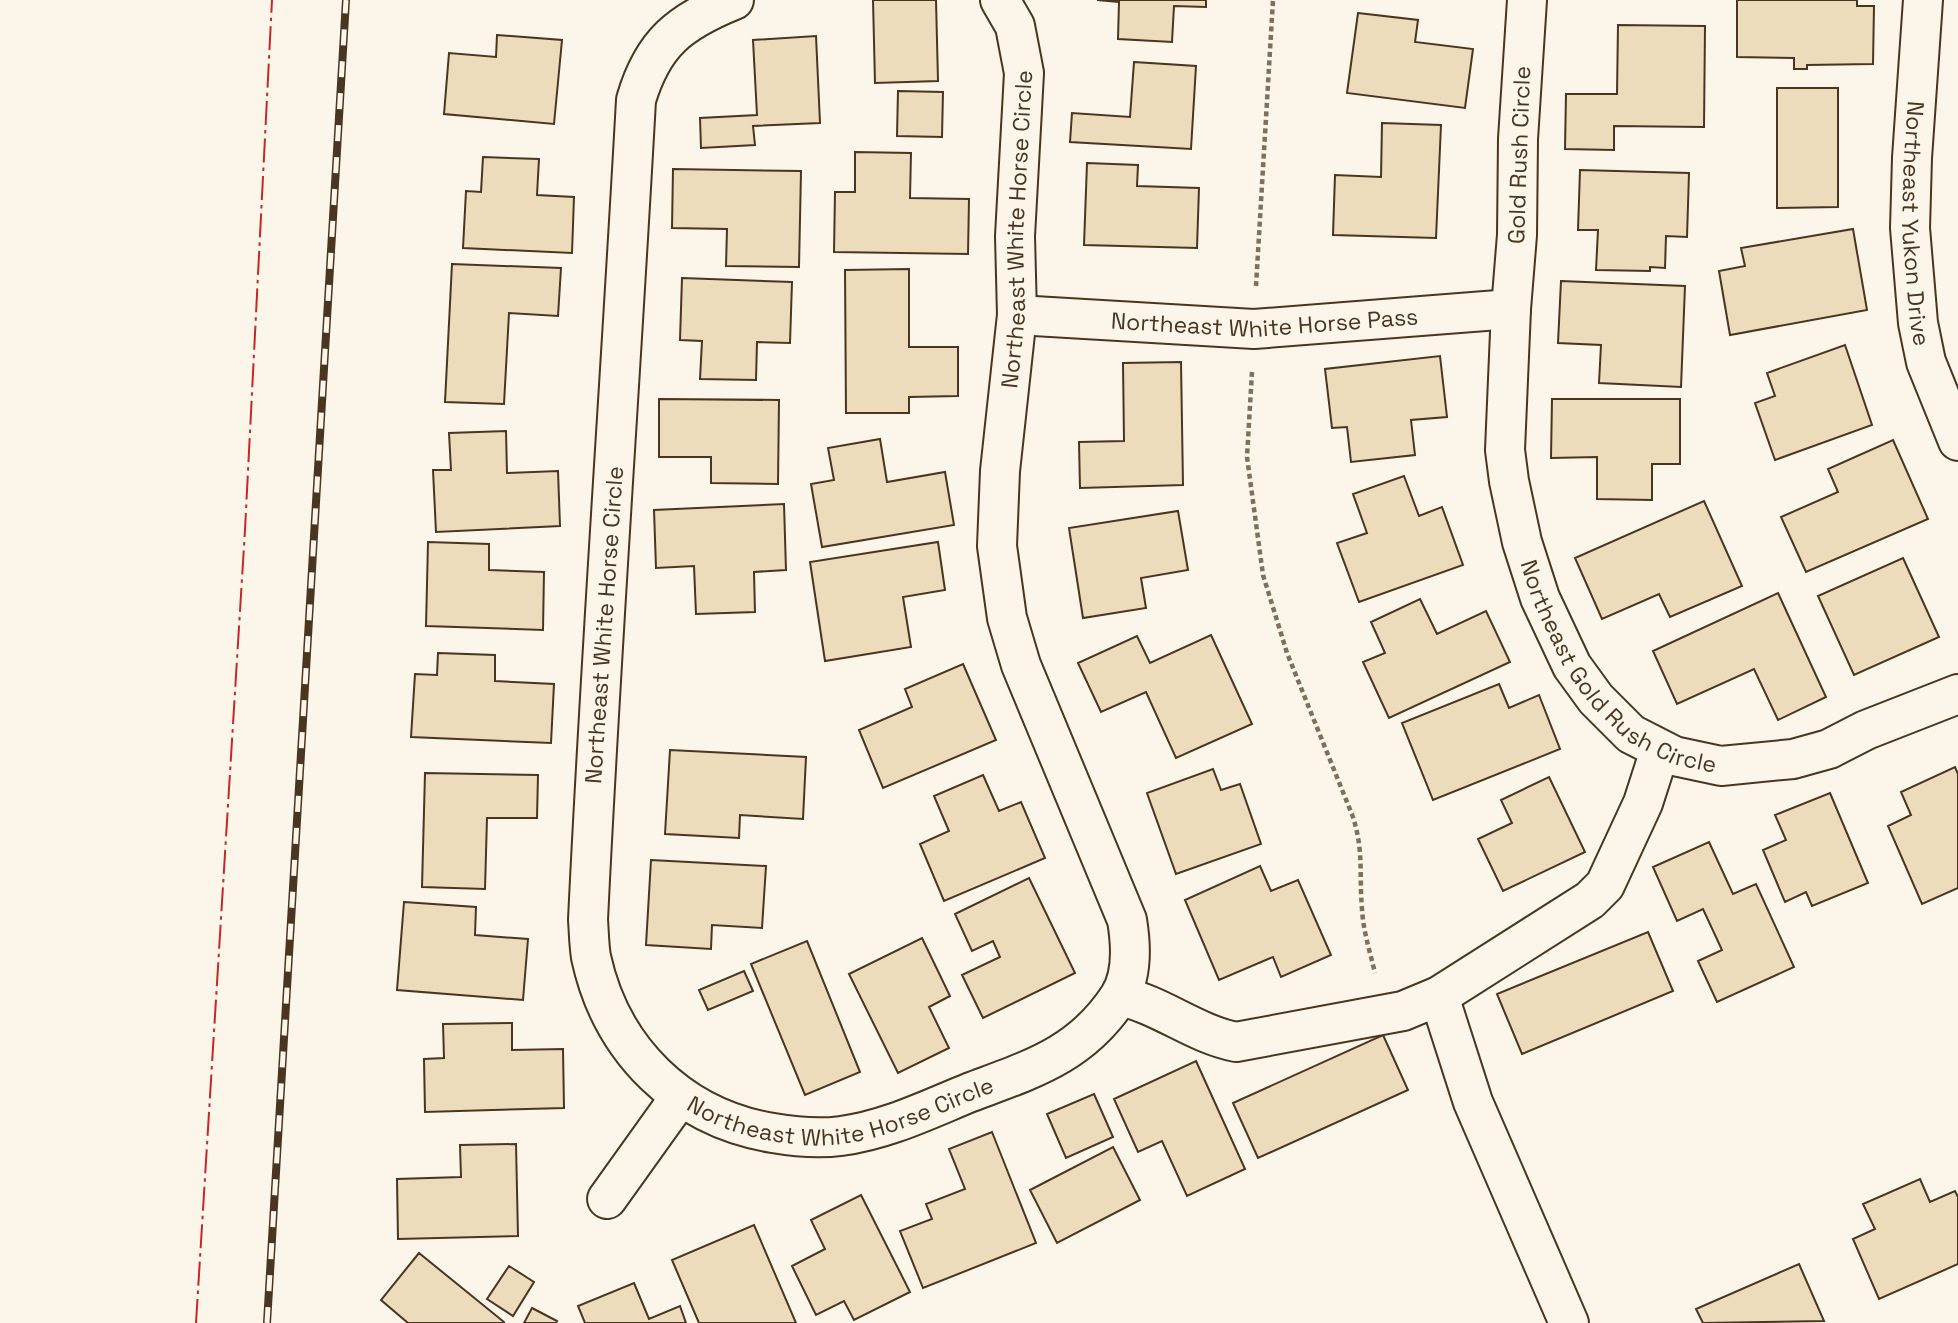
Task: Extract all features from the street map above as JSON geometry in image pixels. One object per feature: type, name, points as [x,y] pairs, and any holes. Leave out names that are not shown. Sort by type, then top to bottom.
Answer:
[{"type":"street","name":"Northeast White Horse Circle","points":[[734,0],[689,21],[658,49],[644,73],[636,100],[598,711],[588,920],[591,956],[601,991],[629,1044],[653,1074],[680,1097],[711,1116],[745,1128],[803,1138],[841,1136],[878,1129],[1032,1069],[1066,1051],[1094,1031],[1120,996],[1125,984],[1131,946],[1127,920],[1021,665],[1007,618],[998,546],[999,471],[1017,315],[1015,236],[1024,73],[1014,26],[1000,0]]},
{"type":"street","name":"Gold Rush Circle","points":[[1511,309],[1517,235],[1518,139],[1527,0]]},
{"type":"street","name":"Northeast Yukon Drive","points":[[1923,0],[1910,228],[1918,323],[1926,362],[1958,441]]},
{"type":"street","name":"Northeast White Horse Pass","points":[[1017,315],[1254,328],[1511,309]]},
{"type":"street","name":"Northeast Gold Rush Circle","points":[[1511,309],[1505,450],[1522,542],[1540,598],[1572,666],[1596,699],[1631,734],[1674,756],[1721,766],[1793,759],[1829,749],[1866,730],[1958,694]]},
{"type":"street","points":[[1120,996],[1144,1001],[1220,1039],[1236,1042],[1403,1011],[1439,996],[1590,900],[1605,885],[1643,803],[1660,750]]},
{"type":"street","points":[[1439,996],[1473,1101],[1569,1323]]},
{"type":"street","points":[[607,1199],[680,1097]]},
{"type":"path","points":[[1273,0],[1247,457],[1263,575],[1287,653],[1360,839],[1364,930],[1386,1014]]},
{"type":"building","points":[[873,0],[936,0],[938,81],[875,83]]},
{"type":"building","points":[[1097,0],[1206,0],[1206,7],[1174,6],[1172,42],[1118,39],[1119,2]]},
{"type":"building","points":[[1737,0],[1857,0],[1857,6],[1874,6],[1873,64],[1807,65],[1807,69],[1794,69],[1794,58],[1737,57]]},
{"type":"building","points":[[1358,13],[1418,20],[1415,42],[1473,49],[1465,108],[1347,93]]},
{"type":"building","points":[[1618,25],[1705,26],[1704,127],[1614,126],[1614,150],[1565,149],[1566,94],[1617,94]]},
{"type":"building","points":[[497,35],[562,40],[554,124],[444,114],[449,53],[496,57]]},
{"type":"building","points":[[816,36],[820,123],[753,126],[755,145],[701,148],[700,118],[757,115],[753,40]]},
{"type":"building","points":[[1134,62],[1196,66],[1191,149],[1070,142],[1072,113],[1130,117]]},
{"type":"building","points":[[1777,88],[1838,88],[1838,207],[1777,208]]},
{"type":"building","points":[[898,91],[943,92],[942,137],[897,136]]},
{"type":"building","points":[[1382,123],[1441,125],[1436,238],[1333,235],[1335,175],[1381,177]]},
{"type":"building","points":[[855,152],[911,153],[910,198],[969,199],[968,254],[834,252],[835,192],[855,192]]},
{"type":"building","points":[[483,157],[539,159],[537,195],[574,197],[572,253],[463,248],[466,191],[481,192]]},
{"type":"building","points":[[1087,163],[1138,165],[1137,186],[1199,188],[1197,248],[1084,245]]},
{"type":"building","points":[[673,169],[801,171],[799,267],[726,266],[727,229],[672,228]]},
{"type":"building","points":[[1580,170],[1689,173],[1687,237],[1666,236],[1665,268],[1650,267],[1650,271],[1596,270],[1598,230],[1578,230]]},
{"type":"building","points":[[1853,229],[1867,310],[1730,335],[1719,271],[1745,266],[1741,248]]},
{"type":"building","points":[[452,264],[561,268],[558,316],[509,313],[504,404],[445,402]]},
{"type":"building","points":[[909,269],[909,347],[958,347],[958,396],[909,397],[909,413],[846,413],[845,270]]},
{"type":"building","points":[[682,278],[792,282],[790,343],[757,342],[756,380],[700,379],[702,341],[680,340]]},
{"type":"building","points":[[1561,281],[1685,286],[1681,387],[1599,383],[1601,345],[1558,343]]},
{"type":"building","points":[[1845,345],[1872,425],[1775,460],[1755,403],[1775,396],[1767,373]]},
{"type":"building","points":[[1440,356],[1447,417],[1411,420],[1415,455],[1351,462],[1347,427],[1332,428],[1325,369]]},
{"type":"building","points":[[1181,362],[1183,485],[1080,488],[1079,442],[1124,441],[1123,363]]},
{"type":"building","points":[[659,399],[779,400],[778,484],[711,483],[711,457],[659,457]]},
{"type":"building","points":[[1552,399],[1680,399],[1680,464],[1652,464],[1652,500],[1597,499],[1597,457],[1551,458]]},
{"type":"building","points":[[506,431],[507,473],[558,471],[560,526],[436,532],[433,470],[451,470],[449,433]]},
{"type":"building","points":[[880,439],[887,482],[945,472],[954,525],[822,547],[811,484],[834,480],[828,448]]},
{"type":"building","points":[[1893,440],[1928,519],[1806,572],[1781,517],[1838,492],[1828,469]]},
{"type":"building","points":[[1404,476],[1419,516],[1442,507],[1463,565],[1359,602],[1337,543],[1367,533],[1353,494]]},
{"type":"building","points":[[1704,501],[1742,586],[1670,617],[1659,594],[1602,619],[1575,558]]},
{"type":"building","points":[[784,504],[786,570],[754,572],[755,612],[696,614],[694,566],[656,568],[654,510]]},
{"type":"building","points":[[1178,511],[1188,570],[1141,578],[1146,608],[1083,618],[1069,528]]},
{"type":"building","points":[[428,542],[489,544],[489,570],[544,572],[543,630],[426,626]]},
{"type":"building","points":[[938,542],[945,590],[903,597],[911,647],[825,661],[810,562]]},
{"type":"building","points":[[1903,558],[1939,637],[1854,675],[1818,596]]},
{"type":"building","points":[[1778,593],[1826,697],[1778,720],[1754,669],[1677,704],[1653,651]]},
{"type":"building","points":[[1420,599],[1437,634],[1486,611],[1510,662],[1389,718],[1363,662],[1385,653],[1371,622]]},
{"type":"building","points":[[1211,635],[1252,724],[1176,758],[1146,692],[1101,712],[1078,663],[1137,636],[1150,663]]},
{"type":"building","points":[[438,653],[495,655],[495,681],[554,684],[551,743],[411,737],[415,674],[437,675]]},
{"type":"building","points":[[963,664],[996,740],[883,788],[859,730],[912,707],[905,689]]},
{"type":"building","points":[[1499,684],[1509,708],[1539,695],[1560,749],[1433,800],[1402,723]]},
{"type":"building","points":[[670,750],[806,757],[803,819],[740,815],[739,838],[665,834]]},
{"type":"building","points":[[1955,767],[1958,774],[1958,888],[1922,904],[1888,826],[1911,815],[1901,792]]},
{"type":"building","points":[[1213,769],[1221,790],[1240,784],[1261,844],[1176,874],[1147,793]]},
{"type":"building","points":[[425,773],[538,775],[537,818],[487,818],[485,889],[422,887]]},
{"type":"building","points":[[983,775],[999,811],[1021,802],[1045,858],[944,901],[920,844],[949,831],[934,796]]},
{"type":"building","points":[[1549,777],[1585,852],[1503,891],[1478,839],[1512,823],[1501,800]]},
{"type":"building","points":[[1830,793],[1868,883],[1812,906],[1806,892],[1785,902],[1763,850],[1786,840],[1775,815]]},
{"type":"building","points":[[1709,842],[1733,894],[1756,884],[1794,967],[1717,1002],[1698,961],[1722,950],[1703,909],[1677,921],[1653,867]]},
{"type":"building","points":[[651,860],[766,866],[762,928],[712,925],[711,949],[646,945]]},
{"type":"building","points":[[1260,866],[1271,891],[1298,880],[1331,955],[1281,977],[1273,957],[1219,980],[1185,900]]},
{"type":"building","points":[[1029,878],[1075,973],[983,1018],[962,975],[1000,957],[993,941],[972,951],[955,914]]},
{"type":"building","points":[[404,902],[476,907],[475,935],[528,939],[523,1000],[397,990]]},
{"type":"building","points":[[1648,932],[1673,991],[1522,1054],[1497,994]]},
{"type":"building","points":[[922,938],[950,996],[929,1007],[949,1048],[898,1073],[849,974]]},
{"type":"building","points":[[807,941],[860,1072],[805,1095],[751,964]]},
{"type":"building","points":[[744,971],[753,991],[708,1010],[699,990]]},
{"type":"building","points":[[512,1023],[512,1050],[563,1049],[564,1108],[425,1112],[424,1059],[444,1058],[443,1024]]},
{"type":"building","points":[[1383,1035],[1408,1090],[1258,1158],[1233,1103]]},
{"type":"building","points":[[1196,1061],[1245,1169],[1187,1196],[1162,1141],[1138,1152],[1114,1099]]},
{"type":"building","points":[[1094,1094],[1113,1137],[1066,1158],[1047,1114]]},
{"type":"building","points":[[992,1132],[1036,1243],[923,1288],[900,1231],[932,1219],[926,1204],[965,1189],[949,1149]]},
{"type":"building","points":[[516,1144],[518,1236],[398,1239],[397,1179],[461,1177],[460,1145]]},
{"type":"building","points":[[1113,1147],[1140,1200],[1057,1243],[1030,1190]]},
{"type":"building","points":[[1920,1179],[1930,1202],[1955,1191],[1958,1197],[1958,1264],[1879,1299],[1853,1239],[1875,1229],[1863,1204]]},
{"type":"building","points":[[861,1195],[910,1292],[854,1320],[844,1301],[816,1315],[792,1266],[825,1249],[811,1220]]},
{"type":"building","points":[[754,1225],[796,1323],[699,1323],[672,1260]]},
{"type":"building","points":[[419,1253],[504,1322],[408,1323],[381,1300]]},
{"type":"building","points":[[1799,1264],[1824,1321],[1703,1323],[1696,1309]]},
{"type":"building","points":[[509,1266],[534,1282],[513,1316],[487,1299]]},
{"type":"building","points":[[634,1283],[649,1319],[680,1306],[686,1323],[585,1323],[578,1306]]},
{"type":"building","points":[[532,1308],[557,1321],[556,1323],[524,1323]]},
{"type":"railway","points":[[267,1323],[346,0]]},
{"type":"power","points":[[196,1323],[245,530],[272,0]]}]
